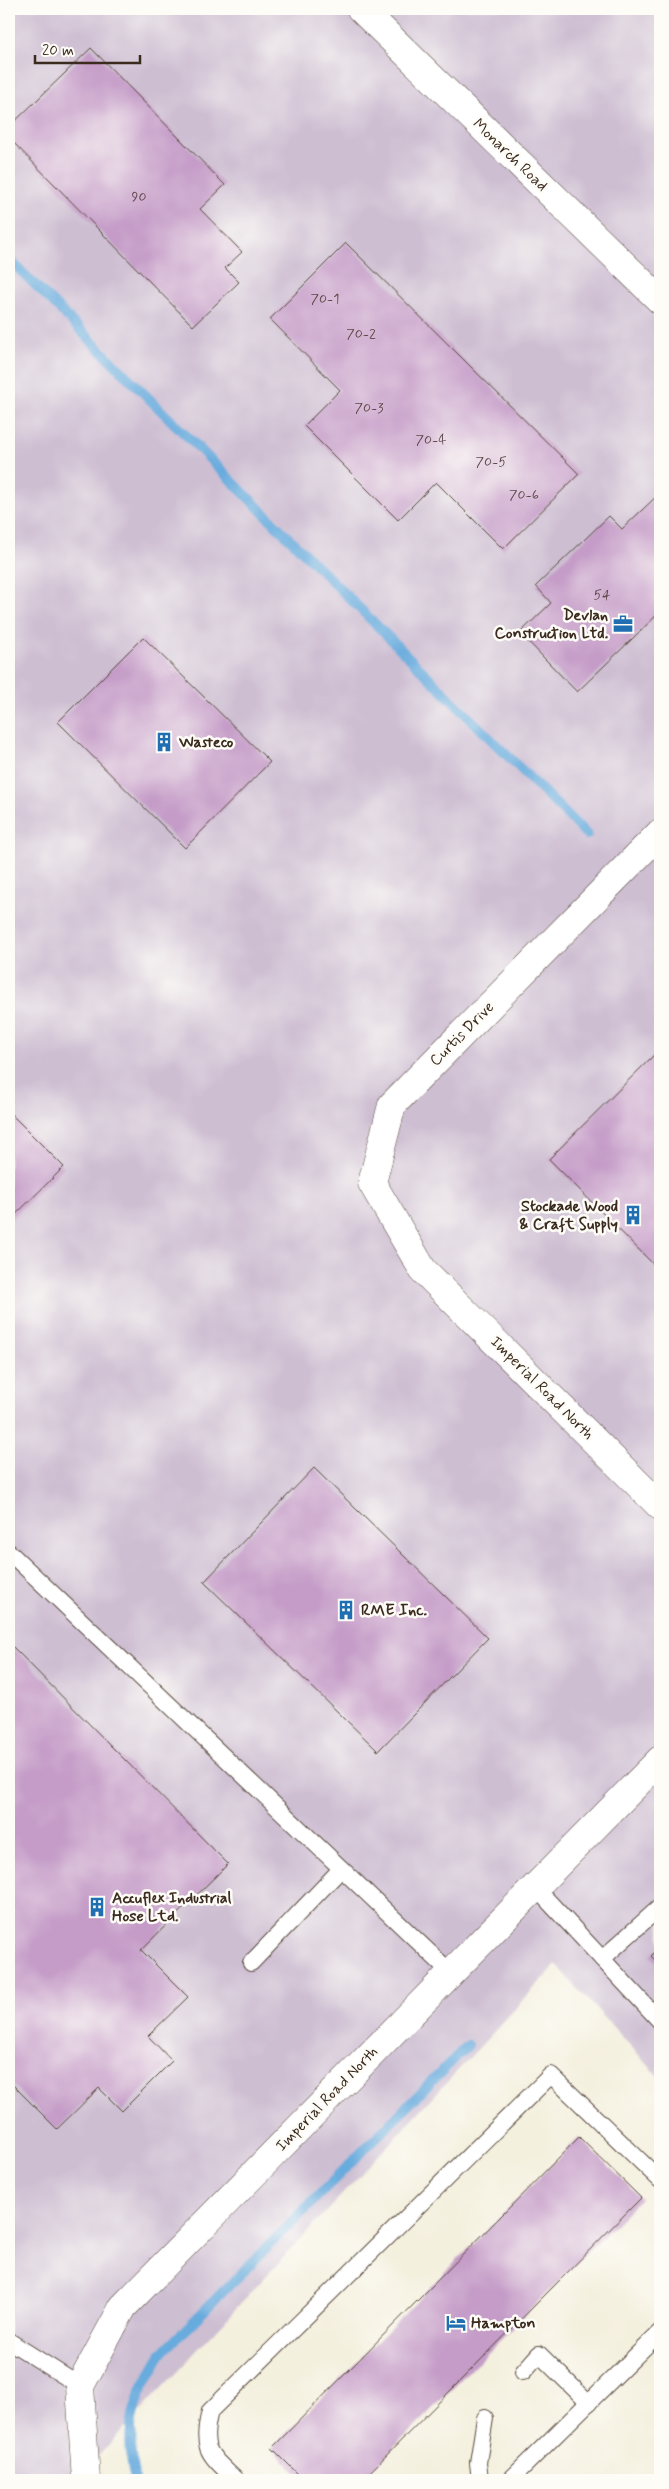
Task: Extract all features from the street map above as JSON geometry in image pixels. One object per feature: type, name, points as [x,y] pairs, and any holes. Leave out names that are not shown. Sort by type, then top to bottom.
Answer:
[{"type":"street","name":"Monarch Road","points":[[361,9],[660,300]]},
{"type":"street","name":"Curtis Drive","points":[[424,1270],[372,1183],[392,1105],[660,833]]},
{"type":"street","name":"Imperial Road North","points":[[424,1270],[660,1506]]},
{"type":"street","name":"Imperial Road North","points":[[80,2386],[122,2308],[660,1760]]},
{"type":"street","points":[[80,2386],[86,2480]]},
{"type":"lane","points":[[9,1552],[451,1973]]},
{"type":"lane","points":[[251,1963],[340,1869]]},
{"type":"lane","points":[[535,1887],[660,2021]]},
{"type":"lane","points":[[602,1959],[660,1908]]},
{"type":"lane","points":[[236,2480],[209,2454],[204,2433],[210,2411],[551,2076],[660,2180]]},
{"type":"lane","points":[[510,2480],[660,2332]]},
{"type":"lane","points":[[9,2341],[80,2386]]},
{"type":"lane","points":[[523,2372],[539,2354],[589,2403]]},
{"type":"lane","points":[[480,2480],[478,2463],[485,2418]]},
{"type":"shaded area","points":[[9,9],[660,9],[660,2078],[556,1965],[76,2480],[9,2480]]},
{"type":"building","points":[[91,48],[225,185],[200,209],[242,252],[225,268],[239,282],[193,326],[9,138],[9,127]]},
{"type":"building","points":[[346,243],[579,474],[503,549],[436,482],[398,520],[304,426],[340,390],[270,319]]},
{"type":"building","points":[[659,494],[660,612],[577,692],[520,633],[551,603],[536,586],[609,516],[622,529]]},
{"type":"building","name":"Wasteco","points":[[143,637],[270,762],[185,848],[58,722]]},
{"type":"building","name":"Stockade Wood & Craft Supply","points":[[660,1049],[660,1271],[549,1159]]},
{"type":"building","points":[[9,1112],[64,1167],[9,1221]]},
{"type":"building","name":"RME Inc.","points":[[314,1468],[488,1638],[378,1751],[204,1582]]},
{"type":"building","name":"Accuflex Industrial Hose Ltd.","points":[[9,1643],[228,1864],[141,1950],[188,1997],[148,2036],[172,2061],[122,2111],[99,2088],[57,2129],[11,2083],[9,2085]]},
{"type":"building","points":[[660,1947],[660,1965],[651,1956]]},
{"type":"building","name":"Hampton","points":[[579,2137],[641,2198],[362,2480],[304,2480],[272,2448]]},
{"type":"waterway","points":[[9,259],[587,835]]},
{"type":"waterway","points":[[135,2480],[130,2444],[134,2413],[138,2398],[163,2352],[468,2045]]},
{"type":"place","name":"Devlan Construction Ltd.","points":[[623,624]]},
{"type":"place","name":"Wasteco","points":[[164,742]]},
{"type":"place","name":"Stockade Wood & Craft Supply","points":[[633,1215]]},
{"type":"place","name":"RME Inc.","points":[[346,1610]]},
{"type":"place","name":"Accuflex Industrial Hose Ltd.","points":[[97,1907]]},
{"type":"place","name":"Hampton","points":[[456,2323]]}]
